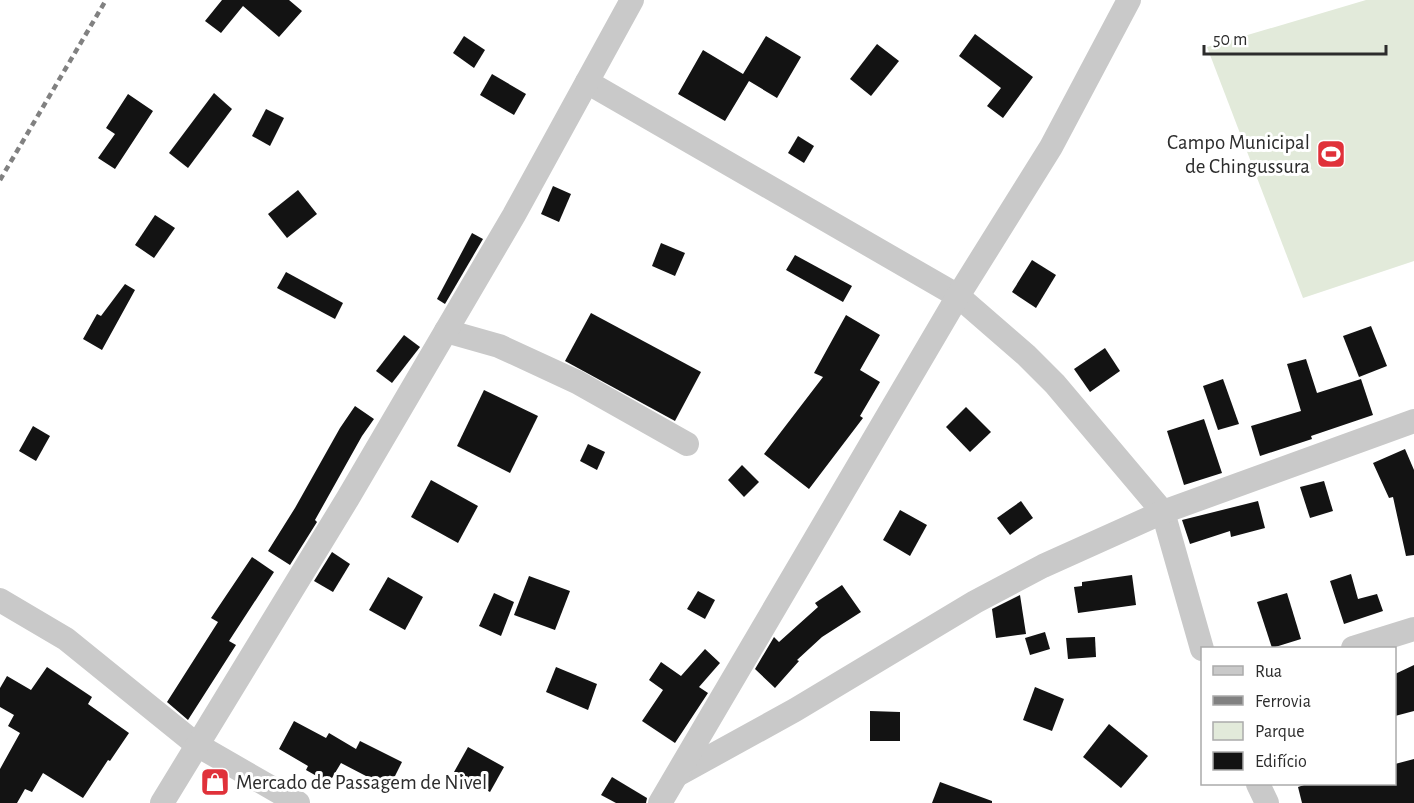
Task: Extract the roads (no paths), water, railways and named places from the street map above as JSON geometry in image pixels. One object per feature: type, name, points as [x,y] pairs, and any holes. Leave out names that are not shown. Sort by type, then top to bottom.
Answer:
[{"type":"street","points":[[162,803],[348,498],[514,215],[632,0]]},
{"type":"street","points":[[660,803],[958,296],[1051,147],[1129,0]]},
{"type":"street","points":[[587,82],[958,296],[1026,355],[1056,384],[1163,512],[1202,647]]},
{"type":"street","points":[[446,331],[500,346],[577,382],[687,444]]},
{"type":"street","points":[[675,776],[795,710],[975,602],[1043,566],[1163,512],[1414,421]]},
{"type":"street","points":[[0,600],[66,639],[197,745],[298,803]]},
{"type":"street","points":[[1356,647],[1414,628]]},
{"type":"street","points":[[1259,785],[1267,803]]},
{"type":"railway","points":[[0,180],[106,0]]},
{"type":"place","name":"Campo Municipal de Chingussura","points":[[1331,154]]},
{"type":"place","name":"Mercado de Passagem de Nivel","points":[[215,782]]}]
